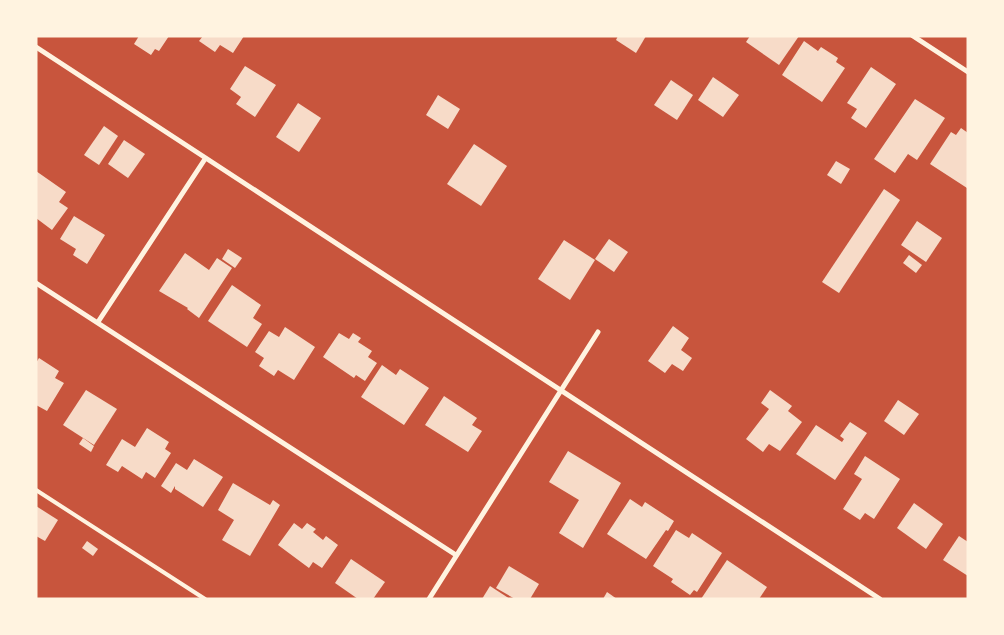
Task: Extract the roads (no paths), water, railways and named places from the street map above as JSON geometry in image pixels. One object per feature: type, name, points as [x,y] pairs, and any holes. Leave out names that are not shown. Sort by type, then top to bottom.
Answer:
[{"type":"street","points":[[913,36],[968,72]]},
{"type":"street","points":[[36,47],[880,599]]},
{"type":"street","points":[[98,322],[205,158]]},
{"type":"street","points":[[36,283],[456,555]]},
{"type":"street","points":[[429,599],[598,332]]},
{"type":"lane","points":[[36,490],[204,599]]}]
